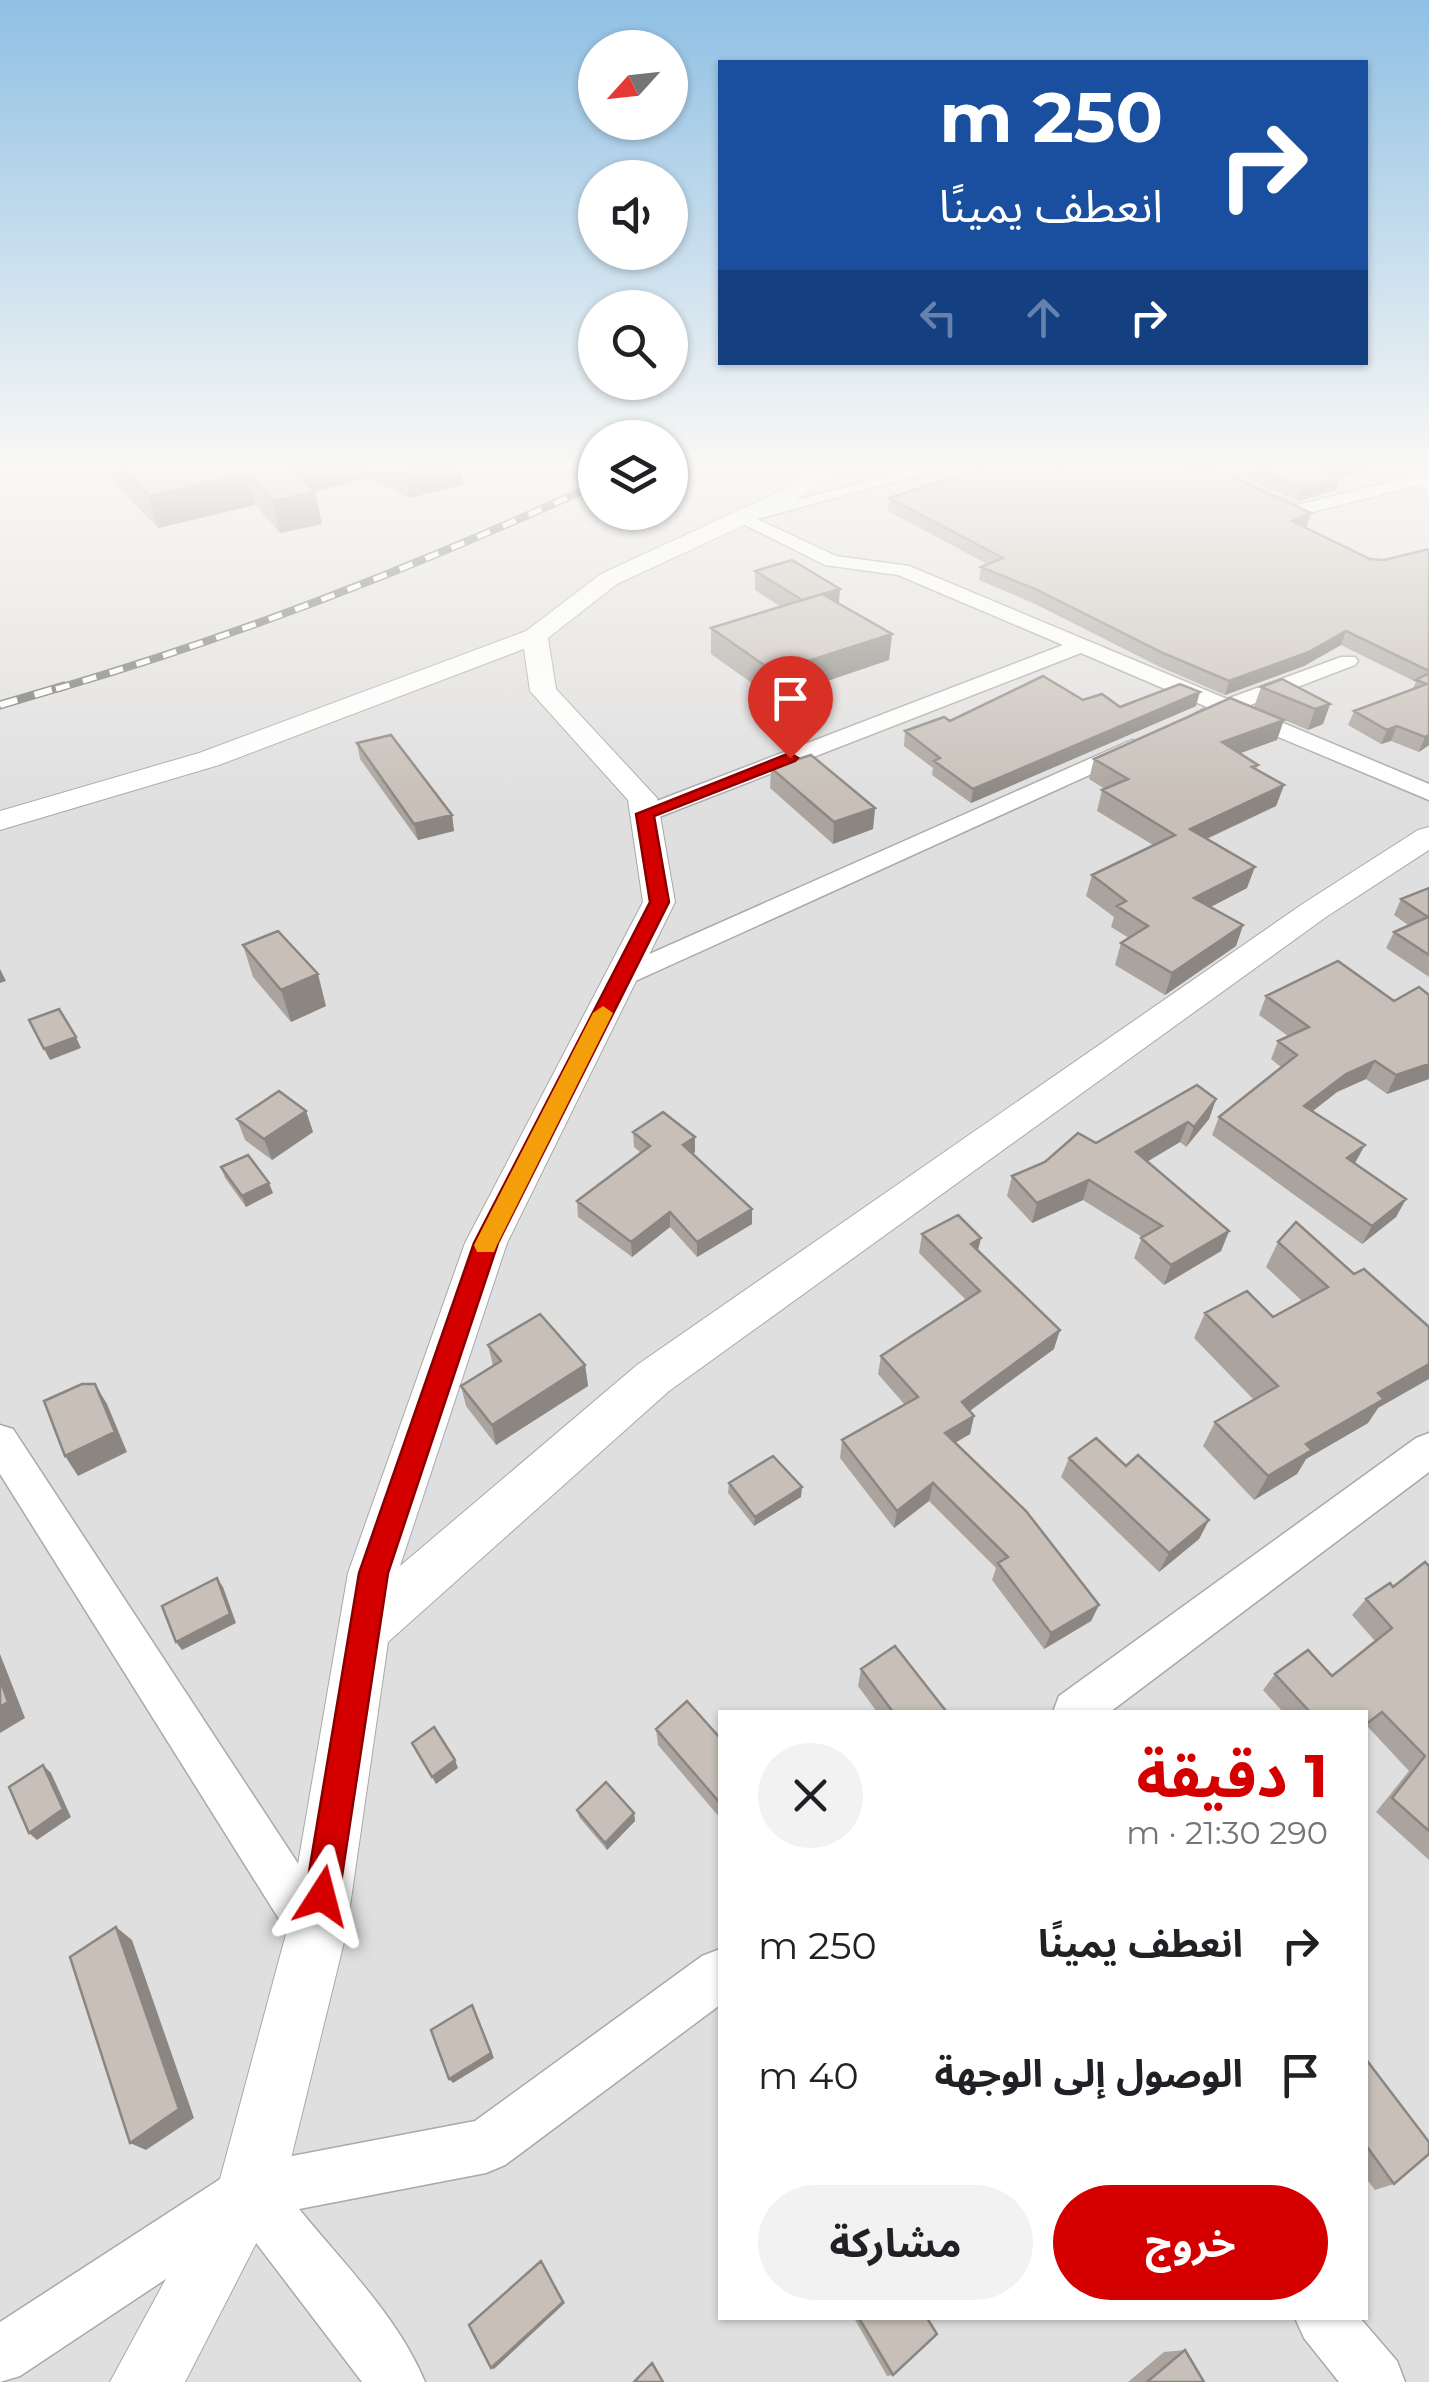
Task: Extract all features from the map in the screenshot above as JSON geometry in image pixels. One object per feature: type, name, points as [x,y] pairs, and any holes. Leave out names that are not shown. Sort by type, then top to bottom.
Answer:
[{"type":"street","points":[[0,821],[209,759],[535,636],[607,580]]},
{"type":"street","points":[[926,580],[1429,792]]},
{"type":"street","points":[[146,2382],[250,2191],[316,1934],[373,1573],[486,1243],[660,902],[642,798],[543,691],[535,636]]},
{"type":"street","points":[[645,814],[1080,646]]},
{"type":"street","points":[[1186,723],[1222,706],[1348,662]]},
{"type":"street","points":[[621,977],[1150,740]]},
{"type":"street","points":[[364,1630],[653,1378],[1314,910],[1429,836]]},
{"type":"street","points":[[0,1441],[316,1934]]},
{"type":"street","points":[[1079,1710],[1429,1450]]},
{"type":"street","points":[[0,2356],[250,2191],[486,2146],[718,1975]]},
{"type":"street","points":[[250,2191],[366,2337],[396,2382]]},
{"type":"street","points":[[1326,2320],[1376,2382]]},
{"type":"shaded area","points":[[0,580],[1429,580],[1429,2382],[0,2382]]},
{"type":"building","points":[[770,580],[825,580],[840,589],[802,600]]},
{"type":"building","points":[[1013,580],[1429,580],[1429,671],[1346,631],[1309,652],[1229,681]]},
{"type":"building","points":[[822,594],[892,634],[774,672],[711,628]]},
{"type":"building","points":[[1429,673],[1429,735],[1425,737],[1397,726],[1387,730],[1354,711],[1427,684],[1416,680]]},
{"type":"building","points":[[1043,676],[1083,700],[1102,694],[1120,707],[1180,684],[1200,692],[973,789],[934,761],[940,758],[905,731],[944,717],[950,721]]},
{"type":"building","points":[[1282,679],[1330,704],[1315,709],[1261,687]]},
{"type":"building","points":[[1230,698],[1284,720],[1222,742],[1258,765],[1252,767],[1284,785],[1190,829],[1255,867],[1194,898],[1243,925],[1172,973],[1121,943],[1148,926],[1117,906],[1126,901],[1092,875],[1175,835],[1102,790],[1128,779],[1094,759]]},
{"type":"building","points":[[391,735],[452,815],[414,824],[357,743]]},
{"type":"building","points":[[811,755],[875,808],[834,822],[771,768]]},
{"type":"building","points":[[1429,888],[1429,955],[1394,932],[1428,917],[1401,899]]},
{"type":"building","points":[[278,931],[318,974],[281,990],[243,945]]},
{"type":"building","points":[[1338,961],[1394,1001],[1419,987],[1429,995],[1429,1064],[1396,1075],[1375,1061],[1346,1074],[1304,1106],[1365,1145],[1347,1158],[1406,1199],[1372,1226],[1219,1117],[1297,1055],[1278,1041],[1309,1027],[1266,996]]},
{"type":"building","points":[[59,1009],[76,1037],[44,1049],[29,1020]]},
{"type":"building","points":[[1197,1085],[1216,1099],[1194,1127],[1188,1122],[1136,1152],[1229,1231],[1171,1265],[1141,1238],[1162,1226],[1089,1180],[1037,1203],[1012,1176],[1045,1162],[1078,1133],[1096,1143]]},
{"type":"building","points":[[279,1091],[306,1111],[264,1139],[237,1119]]},
{"type":"building","points":[[663,1112],[695,1137],[683,1145],[752,1209],[697,1242],[670,1212],[631,1242],[577,1201],[650,1146],[633,1132]]},
{"type":"building","points":[[248,1155],[269,1183],[242,1196],[221,1167]]},
{"type":"building","points":[[958,1215],[981,1238],[971,1244],[1060,1330],[962,1402],[974,1416],[945,1433],[1026,1511],[1099,1605],[1051,1633],[998,1563],[1008,1557],[933,1483],[897,1511],[842,1440],[918,1397],[881,1356],[980,1291],[922,1234]]},
{"type":"building","points":[[1296,1222],[1354,1274],[1364,1269],[1429,1327],[1429,1364],[1378,1393],[1384,1399],[1306,1444],[1312,1450],[1268,1476],[1215,1422],[1278,1386],[1205,1313],[1247,1291],[1273,1317],[1328,1287],[1278,1242]]},
{"type":"building","points":[[540,1314],[585,1365],[492,1425],[461,1386],[501,1361],[488,1345]]},
{"type":"building","points":[[82,1384],[95,1384],[115,1432],[65,1456],[44,1401]]},
{"type":"building","points":[[1096,1438],[1126,1466],[1138,1455],[1209,1520],[1169,1553],[1069,1458]]},
{"type":"building","points":[[773,1456],[802,1487],[755,1517],[729,1483]]},
{"type":"building","points":[[1425,1562],[1429,1566],[1429,1831],[1392,1798],[1425,1756],[1382,1712],[1368,1723],[1368,1710],[1308,1710],[1275,1674],[1308,1650],[1332,1676],[1392,1628],[1366,1599],[1390,1583],[1393,1587]]},
{"type":"building","points":[[217,1578],[230,1614],[176,1642],[162,1606]]},
{"type":"building","points":[[895,1646],[945,1710],[892,1710],[861,1669]]},
{"type":"building","points":[[0,1679],[8,1702],[0,1707]]},
{"type":"building","points":[[687,1701],[718,1736],[718,1801],[656,1729]]},
{"type":"building","points":[[434,1727],[455,1760],[432,1777],[412,1743]]},
{"type":"building","points":[[43,1765],[63,1809],[29,1833],[9,1787]]},
{"type":"building","points":[[606,1782],[634,1813],[605,1843],[577,1810]]},
{"type":"building","points":[[116,1927],[179,2109],[130,2143],[70,1957]]},
{"type":"building","points":[[472,2005],[491,2053],[449,2079],[431,2030]]},
{"type":"building","points":[[1368,2062],[1429,2142],[1429,2154],[1394,2184],[1368,2148]]},
{"type":"building","points":[[541,2261],[563,2302],[491,2368],[469,2325]]},
{"type":"building","points":[[860,2320],[928,2320],[937,2334],[893,2375]]},
{"type":"building","points":[[1185,2350],[1204,2382],[1147,2382]]},
{"type":"building","points":[[652,2363],[663,2382],[634,2382]]},
{"type":"railway","points":[[56,689],[194,646],[371,580]]},
{"type":"railway","points":[[0,705],[64,686]]},
{"type":"slow traffic","points":[[486,1245],[603,1013]]},
{"type":"route","points":[[322,1896],[373,1573],[486,1243],[660,902],[645,814],[790,758]]}]
